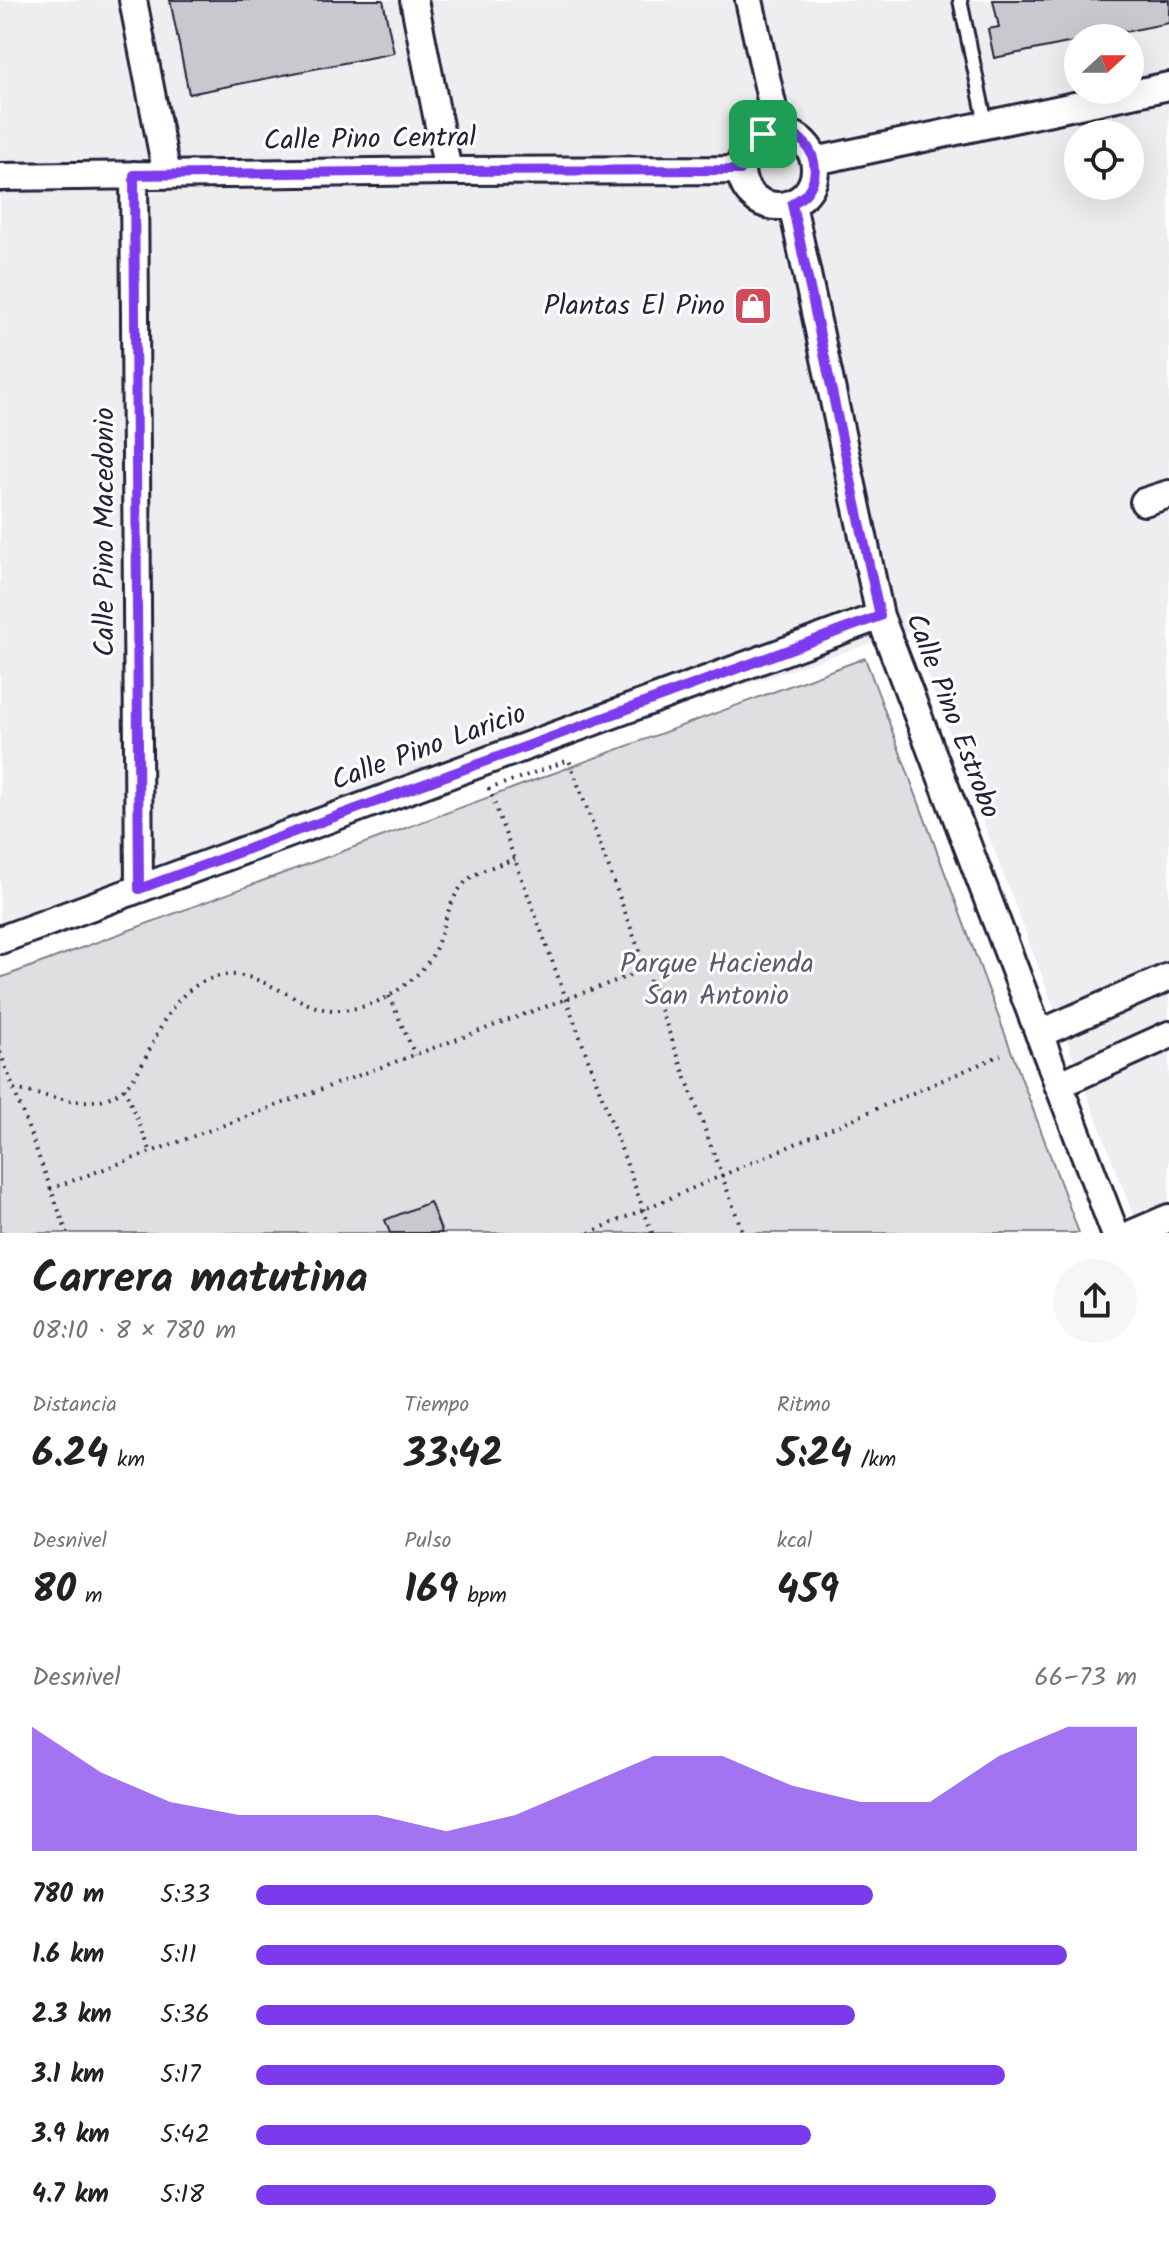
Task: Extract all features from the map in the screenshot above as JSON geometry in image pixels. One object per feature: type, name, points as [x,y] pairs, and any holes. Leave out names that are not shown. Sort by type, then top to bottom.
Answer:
[{"type":"street","points":[[133,0],[167,175]]},
{"type":"street","points":[[414,0],[448,171]]},
{"type":"street","points":[[749,0],[778,131]]},
{"type":"street","points":[[815,161],[1169,86]]},
{"type":"street","points":[[778,131],[795,135],[808,146],[815,161],[814,179],[806,194],[792,204],[774,207],[757,201],[745,187],[740,170],[743,155],[751,142],[763,134],[778,131]]},
{"type":"street","name":"Calle Pino Central","points":[[0,177],[740,170]]},
{"type":"street","name":"Calle Pino Macedonio","points":[[134,175],[139,889]]},
{"type":"street","name":"Calle Pino Estrobo","points":[[792,204],[880,616],[1115,1233]]},
{"type":"street","name":"Calle Pino Laricio","points":[[0,940],[880,616]]},
{"type":"street","points":[[1039,1034],[1169,977]]},
{"type":"street","points":[[1058,1085],[1169,1035]]},
{"type":"street","points":[[1134,1233],[1169,1218]]},
{"type":"lane","points":[[960,0],[986,124]]},
{"type":"path","points":[[652,1233],[489,789],[569,760],[743,1233]]},
{"type":"path","points":[[14,1089],[56,1097],[105,1099],[130,1083],[171,1008],[184,994],[217,976],[237,975],[252,979],[315,1007],[333,1010],[352,1009],[389,996],[419,972],[432,955],[450,907],[470,877],[515,859]]},
{"type":"path","points":[[50,1189],[646,970]]},
{"type":"path","points":[[389,996],[415,1055]]},
{"type":"path","points":[[0,1052],[67,1233]]},
{"type":"path","points":[[589,1233],[1001,1055]]},
{"type":"path","points":[[124,1088],[152,1152]]},
{"type":"shaded area","points":[[0,0],[1169,0],[1169,1233],[1140,1233],[910,630],[0,934]]},
{"type":"green space","name":"Parque Hacienda San Antonio","points":[[865,658],[1079,1233],[0,1233],[0,978]]},
{"type":"building","points":[[170,0],[383,0],[394,53],[189,94]]},
{"type":"building","points":[[993,0],[1169,0],[1169,23],[1144,28],[1144,24],[1064,24],[1064,44],[994,58],[988,29],[999,27]]},
{"type":"building","points":[[430,1202],[442,1233],[390,1233],[385,1220]]},
{"type":"place","name":"Plantas El Pino","points":[[753,306]]},
{"type":"route","points":[[778,131],[795,135],[808,146],[815,161],[814,179],[806,194],[792,204],[880,616],[139,889],[134,175],[740,170],[743,155],[751,142],[763,134],[778,131]]}]
